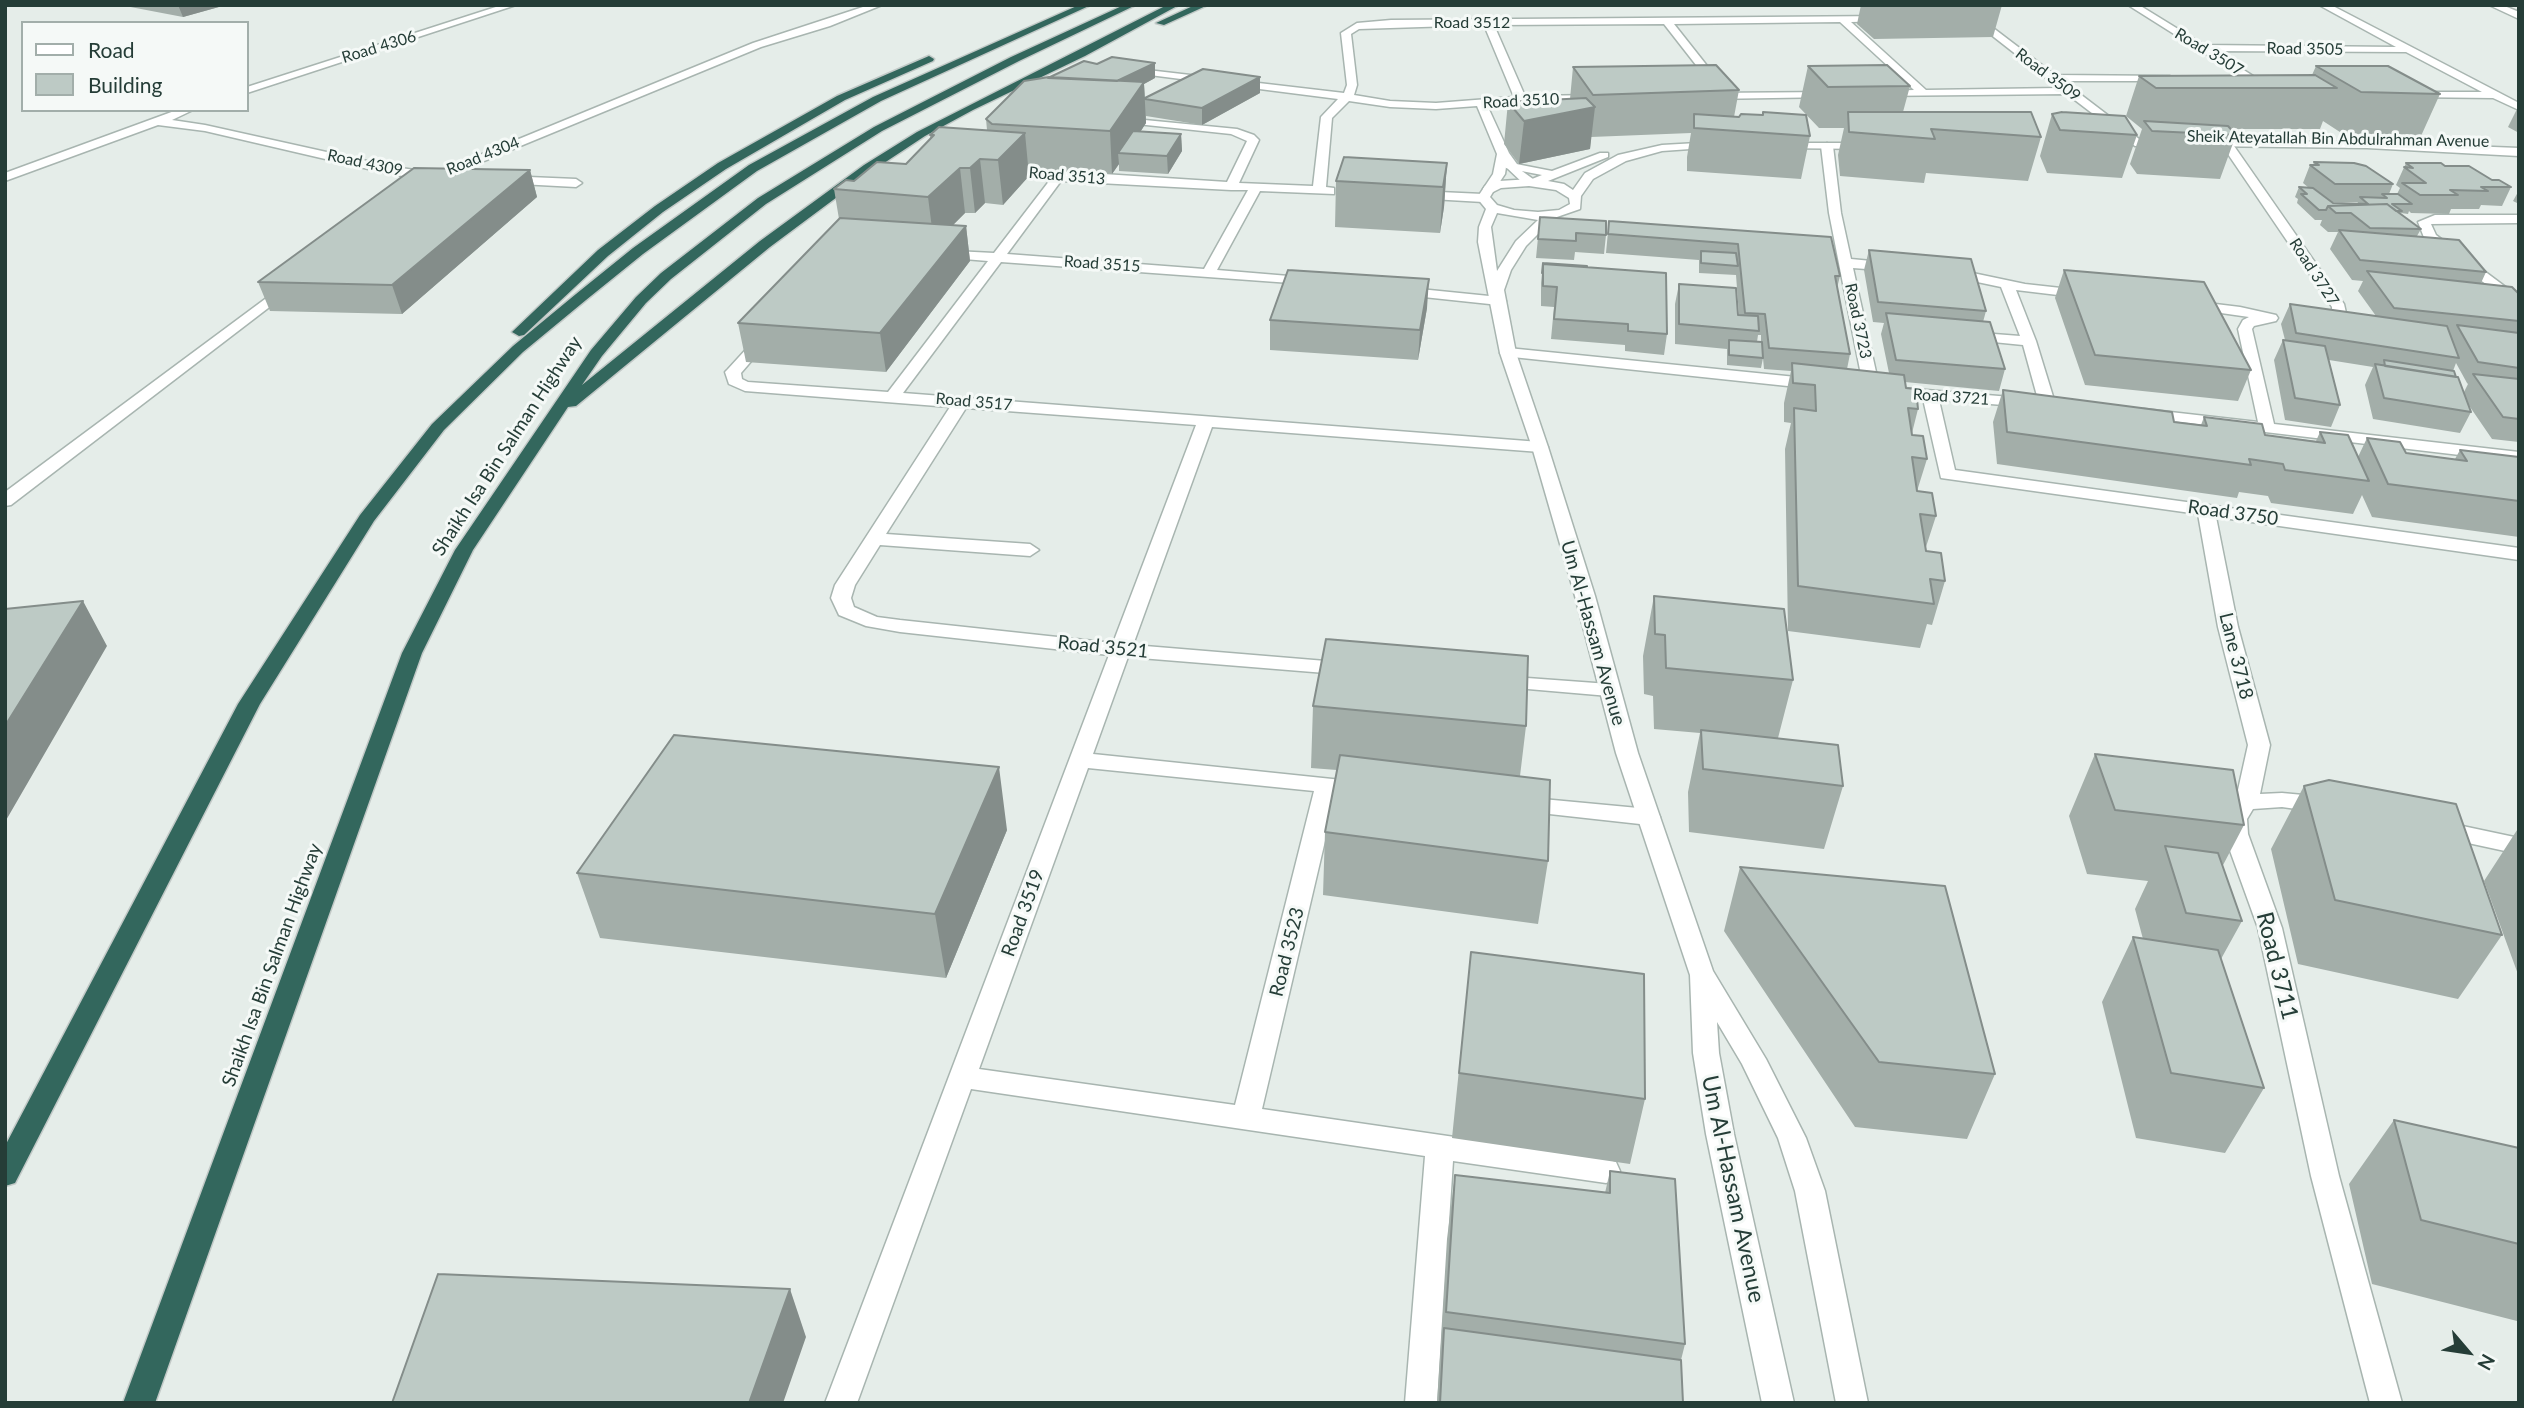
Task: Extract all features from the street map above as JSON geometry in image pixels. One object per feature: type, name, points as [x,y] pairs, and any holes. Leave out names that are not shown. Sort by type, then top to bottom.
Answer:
[{"type":"highway","points":[[994,32],[1056,5]]},
{"type":"highway","name":"Shaikh Isa Bin Salman Highway","points":[[5,1174],[249,704],[366,519],[438,427],[518,349],[581,297],[638,251],[753,168],[877,99],[1087,5]]},
{"type":"highway","name":"Shaikh Isa Bin Salman Highway","points":[[139,1403],[412,653],[464,551],[596,353],[641,300],[691,254],[762,201],[878,129],[1015,59],[1132,5]]},
{"type":"highway","points":[[558,413],[825,197],[921,134],[1175,5]]},
{"type":"highway","points":[[1081,54],[1204,5]]},
{"type":"highway","points":[[438,427],[500,352],[556,296],[603,253],[659,209],[722,166],[841,98],[944,53]]},
{"type":"street","name":"Road 4306","points":[[248,90],[512,5]]},
{"type":"street","name":"Road 4304","points":[[427,180],[757,45],[878,5]]},
{"type":"street","name":"Road 3509","points":[[1957,5],[2127,135]]},
{"type":"street","name":"Road 3507","points":[[2132,5],[2249,77],[2283,94]]},
{"type":"street","name":"Road 3505","points":[[2323,5],[2519,107]]},
{"type":"street","points":[[2493,5],[2519,16]]},
{"type":"street","points":[[1960,18],[1973,18]]},
{"type":"street","points":[[1842,19],[1923,93]]},
{"type":"street","name":"Road 3512","points":[[1346,99],[1352,85],[1346,33],[1351,29],[1380,23],[1895,19]]},
{"type":"street","points":[[1667,21],[1727,96]]},
{"type":"street","points":[[1488,23],[1521,100]]},
{"type":"street","name":"Road 3505","points":[[2202,48],[2409,50]]},
{"type":"street","points":[[1118,68],[1298,89],[1346,99]]},
{"type":"street","points":[[1167,89],[1189,77]]},
{"type":"street","name":"Road 3507","points":[[2223,77],[2249,77]]},
{"type":"street","name":"Road 3507","points":[[2052,78],[2184,78]]},
{"type":"street","points":[[1867,94],[2070,91]]},
{"type":"street","points":[[1699,96],[1839,94]]},
{"type":"street","name":"Road 3505","points":[[2403,95],[2495,95]]},
{"type":"street","name":"Road 3510","points":[[1346,99],[1413,106],[1617,98]]},
{"type":"street","points":[[1319,191],[1327,117],[1346,99]]},
{"type":"street","points":[[1481,103],[1507,159],[1532,182]]},
{"type":"street","points":[[1135,106],[1108,118],[1233,131],[1250,136],[1253,140],[1251,148],[1231,186]]},
{"type":"street","points":[[5,177],[182,112]]},
{"type":"street","name":"Road 4309","points":[[156,121],[205,128],[427,180],[472,178]]},
{"type":"street","points":[[2100,135],[2127,135],[2148,141],[2113,145]]},
{"type":"street","points":[[1872,136],[1767,141],[1827,146],[1882,146]]},
{"type":"street","name":"Sheik Ateyatallah Bin Abdulrahman Avenue","points":[[2192,140],[2519,144]]},
{"type":"street","name":"Sheik Ateyatallah Bin Abdulrahman Avenue","points":[[2224,140],[2519,152]]},
{"type":"street","name":"Road 3727","points":[[2224,140],[2339,307],[2339,313],[2330,317],[2303,318]]},
{"type":"street","points":[[1532,182],[1608,154],[1657,145],[1729,141]]},
{"type":"street","points":[[1408,195],[1488,198],[1513,214],[1550,215],[1576,206],[1575,196],[1589,176],[1604,166],[1657,145]]},
{"type":"street","name":"Road 3723","points":[[1827,146],[1840,256],[1865,326],[1865,389]]},
{"type":"street","points":[[1507,159],[1541,172],[1559,173]]},
{"type":"street","name":"Um Al-Hassam Avenue","points":[[1507,159],[1488,198],[1485,242],[1508,353],[1540,447],[1585,596],[1608,690],[1701,973],[1752,1059],[1791,1138],[1810,1191],[1852,1403]]},
{"type":"street","name":"Road 3513","points":[[990,169],[1058,177],[1344,192]]},
{"type":"street","points":[[894,395],[1058,177]]},
{"type":"street","points":[[498,180],[576,183]]},
{"type":"street","points":[[1488,198],[1499,184],[1532,182],[1560,187],[1575,196]]},
{"type":"street","points":[[1209,272],[1256,188]]},
{"type":"street","points":[[1388,290],[1498,295],[1504,271],[1521,244],[1550,215]]},
{"type":"street","points":[[2519,219],[2463,218],[2424,222],[2424,228],[2430,237],[2519,304]]},
{"type":"street","name":"Road 3515","points":[[928,252],[1209,272],[1332,284]]},
{"type":"street","points":[[1840,256],[1901,268]]},
{"type":"street","points":[[1928,270],[2094,295]]},
{"type":"street","points":[[5,501],[302,275]]},
{"type":"street","points":[[1950,334],[2029,341],[2007,284]]},
{"type":"street","points":[[2172,303],[2225,308],[2276,318],[2248,323],[2245,329],[2267,427]]},
{"type":"street","name":"Road 3517","points":[[777,325],[733,372],[735,381],[745,386],[894,395],[1205,423],[1540,447]]},
{"type":"street","name":"Road 3721","points":[[1865,389],[2053,404],[2029,341]]},
{"type":"street","points":[[1508,353],[1831,386]]},
{"type":"street","name":"Road 3750","points":[[1930,396],[1947,474],[2519,554]]},
{"type":"street","name":"Road 3521","points":[[962,401],[845,585],[841,598],[846,611],[859,618],[900,626],[1122,650],[1367,671]]},
{"type":"street","points":[[2122,412],[2519,457]]},
{"type":"street","name":"Road 3519","points":[[841,1403],[1205,423]]},
{"type":"street","name":"Lane 3718","points":[[2206,509],[2228,627],[2259,744],[2248,802]]},
{"type":"street","points":[[874,539],[1030,550]]},
{"type":"street","points":[[1476,680],[1608,690]]},
{"type":"street","points":[[1081,760],[1380,790]]},
{"type":"street","name":"Road 3523","points":[[1246,1119],[1327,785]]},
{"type":"street","points":[[2248,802],[2282,800],[2350,810]]},
{"type":"street","name":"Road 3711","points":[[2248,802],[2240,809],[2236,819],[2236,834],[2270,928],[2325,1176],[2386,1403]]},
{"type":"street","points":[[1501,803],[1649,817]]},
{"type":"street","points":[[2414,823],[2519,846]]},
{"type":"street","name":"Um Al-Hassam Avenue","points":[[1701,973],[1706,1053],[1778,1403]]},
{"type":"street","points":[[962,1077],[1606,1171]]},
{"type":"street","points":[[1421,1403],[1440,1147]]},
{"type":"building","points":[[1112,57],[1155,63],[1117,81],[1048,78],[1084,61],[1097,64]]},
{"type":"building","points":[[1716,65],[1739,90],[1593,95],[1573,67]]},
{"type":"building","points":[[1887,65],[1910,86],[1828,87],[1808,66]]},
{"type":"building","points":[[2316,66],[2388,66],[2440,94],[2361,92]]},
{"type":"building","points":[[1203,69],[1260,77],[1202,108],[1145,99],[1145,98]]},
{"type":"building","points":[[2315,75],[2337,88],[2156,88],[2139,76]]},
{"type":"building","points":[[1049,77],[1144,82],[1110,131],[992,124],[986,119],[1024,81]]},
{"type":"building","points":[[1586,98],[1595,107],[1524,121],[1508,102]]},
{"type":"building","points":[[1763,112],[1806,115],[1810,136],[1694,128],[1694,114],[1739,117],[1741,114],[1763,115]]},
{"type":"building","points":[[1848,112],[2031,112],[2041,137],[1931,129],[1935,139],[1849,132]]},
{"type":"building","points":[[2062,112],[2125,116],[2137,135],[2060,130],[2052,114]]},
{"type":"building","points":[[2144,121],[2228,126],[2236,135],[2152,131]]},
{"type":"building","points":[[939,127],[1025,133],[998,160],[980,159],[970,168],[960,168],[928,197],[834,189],[846,180],[854,181],[877,162],[906,164]]},
{"type":"building","points":[[1133,131],[1181,134],[1167,156],[1118,153]]},
{"type":"building","points":[[1344,157],[1447,163],[1443,187],[1336,181]]},
{"type":"building","points":[[2314,162],[2366,166],[2393,184],[2335,184],[2310,165],[2319,165]]},
{"type":"building","points":[[2406,163],[2469,166],[2492,180],[2499,180],[2511,187],[2481,187],[2488,191],[2450,190],[2458,195],[2420,195],[2402,183],[2426,183],[2404,167],[2413,168]]},
{"type":"building","points":[[414,168],[530,170],[392,285],[258,282]]},
{"type":"building","points":[[2299,187],[2313,188],[2333,203],[2368,204],[2360,197],[2387,198],[2382,194],[2398,194],[2412,204],[2392,204],[2402,211],[2396,211],[2387,204],[2328,206],[2326,210],[2319,210],[2301,194],[2307,194]]},
{"type":"building","points":[[2387,204],[2421,229],[2370,228],[2351,213],[2336,213],[2328,206]]},
{"type":"building","points":[[1540,217],[1606,221],[1606,235],[1576,233],[1576,241],[1538,239]]},
{"type":"building","points":[[840,218],[966,226],[880,333],[738,323]]},
{"type":"building","points":[[1609,221],[1831,237],[1840,276],[1835,276],[1850,354],[1769,348],[1765,314],[1745,313],[1738,244],[1608,234]]},
{"type":"building","points":[[2339,230],[2459,240],[2486,272],[2360,260]]},
{"type":"building","points":[[1869,250],[1971,259],[1986,311],[1878,302]]},
{"type":"building","points":[[1701,251],[1736,253],[1738,266],[1701,263]]},
{"type":"building","points":[[1543,263],[1587,267],[1543,264],[1542,273]]},
{"type":"building","points":[[1543,264],[1666,273],[1667,334],[1628,331],[1628,324],[1554,319],[1557,287],[1543,286]]},
{"type":"building","points":[[1288,270],[1429,279],[1420,330],[1270,320]]},
{"type":"building","points":[[2064,270],[2204,282],[2251,370],[2095,355]]},
{"type":"building","points":[[2367,271],[2512,287],[2519,294],[2519,321],[2394,308]]},
{"type":"building","points":[[1679,284],[1736,288],[1738,315],[1758,316],[1759,331],[1679,324]]},
{"type":"building","points":[[2290,304],[2447,326],[2459,358],[2296,333]]},
{"type":"building","points":[[1886,313],[1990,322],[2005,369],[1896,360]]},
{"type":"building","points":[[2457,325],[2519,333],[2519,368],[2478,362]]},
{"type":"building","points":[[1729,340],[1762,342],[1763,358],[1729,355]]},
{"type":"building","points":[[2283,340],[2325,346],[2340,405],[2295,398]]},
{"type":"building","points":[[2384,360],[2454,371],[2456,377],[2385,366]]},
{"type":"building","points":[[1792,363],[1904,375],[1906,388],[1916,389],[1918,409],[1908,408],[1912,435],[1923,436],[1927,459],[1912,457],[1917,491],[1932,493],[1936,516],[1920,514],[1926,551],[1941,553],[1945,581],[1930,579],[1934,604],[1798,586],[1794,408],[1816,411],[1815,385],[1793,383]]},
{"type":"building","points":[[2375,364],[2458,377],[2471,412],[2384,398]]},
{"type":"building","points":[[2473,374],[2519,379],[2519,419],[2503,417]]},
{"type":"building","points":[[2003,390],[2172,412],[2174,422],[2207,426],[2204,417],[2262,424],[2265,435],[2325,443],[2320,432],[2348,435],[2369,481],[2285,470],[2283,464],[2249,459],[2251,465],[2007,432]]},
{"type":"building","points":[[2367,438],[2400,442],[2406,453],[2467,461],[2460,450],[2519,457],[2519,501],[2388,484]]},
{"type":"building","points":[[1654,596],[1784,609],[1793,680],[1666,668],[1665,635],[1655,634]]},
{"type":"building","points":[[83,601],[5,726],[5,609]]},
{"type":"building","points":[[1326,639],[1528,656],[1526,726],[1313,706]]},
{"type":"building","points":[[1701,730],[1838,745],[1843,786],[1703,769]]},
{"type":"building","points":[[674,735],[999,767],[935,914],[577,873]]},
{"type":"building","points":[[2095,754],[2233,770],[2244,825],[2115,810]]},
{"type":"building","points":[[1340,755],[1550,780],[1548,861],[1325,832]]},
{"type":"building","points":[[2329,780],[2456,804],[2502,935],[2335,900],[2304,786]]},
{"type":"building","points":[[2165,846],[2218,853],[2242,921],[2186,913]]},
{"type":"building","points":[[1740,867],[1945,886],[1995,1074],[1879,1062]]},
{"type":"building","points":[[2133,937],[2218,950],[2264,1088],[2171,1073]]},
{"type":"building","points":[[1471,952],[1644,974],[1645,1099],[1459,1073]]},
{"type":"building","points":[[2394,1120],[2519,1148],[2519,1244],[2421,1220]]},
{"type":"building","points":[[1610,1171],[1675,1179],[1685,1344],[1446,1312],[1455,1175],[1610,1193]]},
{"type":"building","points":[[438,1274],[790,1289],[749,1403],[392,1403]]},
{"type":"building","points":[[1444,1328],[1681,1360],[1683,1403],[1440,1403]]}]
